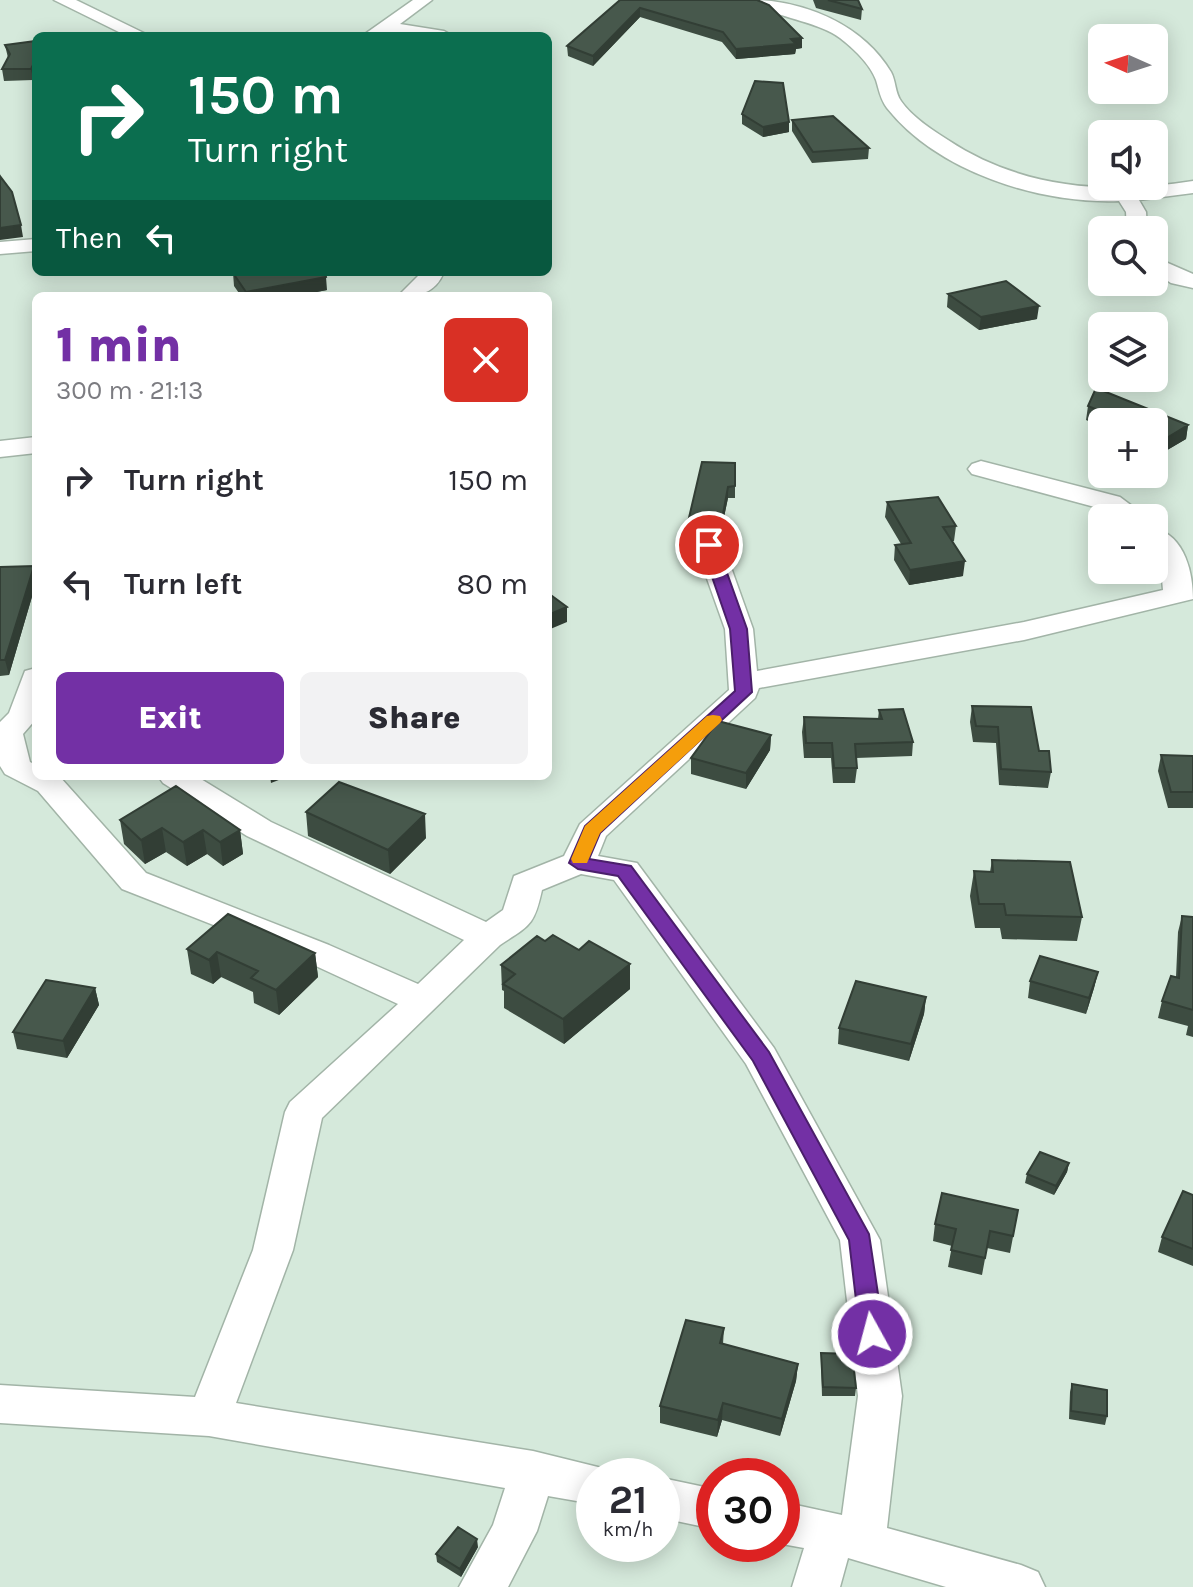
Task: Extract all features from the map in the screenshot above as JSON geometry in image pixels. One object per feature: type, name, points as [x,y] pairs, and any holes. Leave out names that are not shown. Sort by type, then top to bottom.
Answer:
[{"type":"street","points":[[62,0],[132,32]]},
{"type":"street","points":[[378,32],[424,0]]},
{"type":"street","points":[[759,0],[839,30],[883,74],[892,103],[926,137],[965,158],[1033,187],[1088,194]]},
{"type":"street","points":[[1168,193],[1193,187]]},
{"type":"street","points":[[0,248],[32,245]]},
{"type":"street","points":[[1168,271],[1193,281]]},
{"type":"street","points":[[414,292],[431,276]]},
{"type":"street","points":[[0,449],[32,445]]},
{"type":"street","points":[[981,469],[1113,504]]},
{"type":"street","points":[[578,863],[592,831],[744,692],[739,629],[709,545]]},
{"type":"street","points":[[745,682],[1024,631],[1185,592],[1173,555],[1168,550]]},
{"type":"street","points":[[32,689],[23,716],[7,733],[16,767],[32,775]]},
{"type":"street","points":[[41,780],[49,784],[134,881],[317,953],[422,1000]]},
{"type":"street","points":[[180,780],[259,829],[488,937]]},
{"type":"street","points":[[209,1417],[273,1250],[304,1112],[488,937],[519,916],[526,884],[578,863],[625,871],[761,1057],[860,1240],[880,1396],[847,1538],[816,1587]]},
{"type":"street","points":[[0,1404],[209,1417],[576,1480]]},
{"type":"street","points":[[483,1587],[514,1531],[533,1471]]},
{"type":"street","points":[[800,1527],[1021,1587]]},
{"type":"building","points":[[620,0],[757,0],[769,5],[802,38],[791,39],[796,44],[736,49],[723,32],[640,8],[593,56],[567,46]]},
{"type":"building","points":[[828,0],[858,0],[862,9]]},
{"type":"building","points":[[32,42],[31,69],[2,69],[10,54],[5,45]]},
{"type":"building","points":[[755,81],[783,83],[789,122],[763,127],[742,114]]},
{"type":"building","points":[[833,116],[869,148],[813,152],[792,120]]},
{"type":"building","points":[[0,176],[12,192],[21,225],[0,228]]},
{"type":"building","points":[[235,276],[326,277],[246,292]]},
{"type":"building","points":[[1006,281],[1039,306],[981,317],[948,294]]},
{"type":"building","points":[[1094,392],[1106,392],[1146,408],[1093,408],[1088,406]]},
{"type":"building","points":[[1168,417],[1188,425],[1168,437]]},
{"type":"building","points":[[702,462],[735,463],[735,486],[728,487],[721,525],[688,522]]},
{"type":"building","points":[[938,497],[956,526],[943,527],[965,561],[910,570],[895,545],[911,543],[887,502]]},
{"type":"building","points":[[32,566],[5,660],[0,660],[0,567]]},
{"type":"building","points":[[552,596],[567,607],[552,613]]},
{"type":"building","points":[[972,706],[1031,707],[1039,751],[1049,751],[1051,772],[1001,769],[998,727],[976,726]]},
{"type":"building","points":[[903,709],[913,742],[855,744],[857,768],[834,768],[832,743],[806,743],[804,717],[882,719],[879,710]]},
{"type":"building","points":[[718,721],[771,735],[746,773],[691,758]]},
{"type":"building","points":[[1161,755],[1193,756],[1193,792],[1171,792]]},
{"type":"building","points":[[339,782],[425,814],[388,850],[306,812]]},
{"type":"building","points":[[176,786],[240,830],[220,842],[203,830],[183,842],[162,828],[141,840],[120,820]]},
{"type":"building","points":[[992,860],[1070,862],[1082,917],[1006,915],[1004,904],[979,904],[974,871],[993,872]]},
{"type":"building","points":[[228,914],[315,953],[276,990],[251,978],[258,971],[217,952],[209,960],[187,949]]},
{"type":"building","points":[[1182,916],[1193,917],[1193,1010],[1162,1001],[1171,976],[1179,978]]},
{"type":"building","points":[[553,935],[579,950],[589,941],[630,964],[563,1019],[503,984],[515,974],[501,965],[537,936],[545,941]]},
{"type":"building","points":[[1040,956],[1098,972],[1089,998],[1030,981]]},
{"type":"building","points":[[46,980],[95,988],[63,1041],[13,1032]]},
{"type":"building","points":[[856,981],[926,997],[911,1044],[839,1028]]},
{"type":"building","points":[[1040,1152],[1069,1163],[1056,1186],[1027,1174]]},
{"type":"building","points":[[1183,1191],[1193,1195],[1193,1249],[1162,1237]]},
{"type":"building","points":[[942,1193],[1018,1210],[1013,1236],[990,1231],[985,1258],[951,1250],[956,1229],[935,1224]]},
{"type":"building","points":[[686,1320],[724,1328],[720,1343],[798,1364],[782,1419],[723,1403],[718,1420],[660,1406]]},
{"type":"building","points":[[821,1353],[852,1354],[856,1388],[823,1387]]},
{"type":"building","points":[[1072,1384],[1107,1390],[1107,1416],[1071,1411]]},
{"type":"building","points":[[458,1527],[477,1539],[460,1569],[436,1554]]},
{"type":"slow traffic","points":[[580,859],[592,831],[713,720]]},
{"type":"route","points":[[709,545],[739,629],[744,692],[592,831],[578,863],[625,871],[761,1057],[860,1240],[872,1334]]}]
